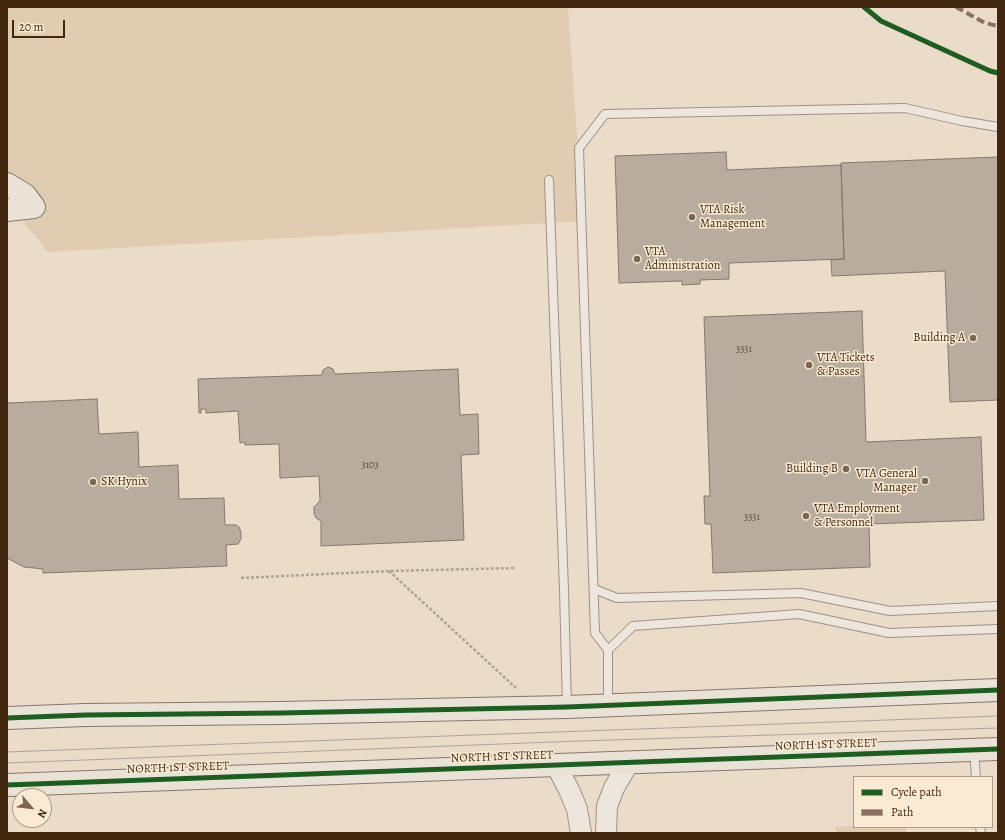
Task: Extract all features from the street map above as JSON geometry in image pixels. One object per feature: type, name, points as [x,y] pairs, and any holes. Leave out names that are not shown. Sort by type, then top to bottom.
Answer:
[{"type":"main road","points":[[7,184],[25,195],[34,207],[7,210]]},
{"type":"main road","points":[[7,718],[85,715],[280,713],[567,707],[998,690]]},
{"type":"main road","name":"NORTH 1ST STREET","points":[[7,786],[998,749]]},
{"type":"street","points":[[606,833],[607,806],[614,788],[629,762]]},
{"type":"street","points":[[556,765],[577,809],[581,833]]},
{"type":"lane","points":[[608,705],[608,650],[595,633],[579,148],[605,114],[905,108],[962,121],[998,127]]},
{"type":"lane","points":[[549,180],[564,583],[567,707]]},
{"type":"lane","points":[[594,589],[617,598],[801,594],[890,611],[998,606]]},
{"type":"lane","points":[[608,650],[633,626],[799,614],[889,633],[998,629]]},
{"type":"lane","points":[[974,750],[976,776]]},
{"type":"path","points":[[241,578],[389,571],[516,568]]},
{"type":"path","points":[[389,571],[516,688]]},
{"type":"shaded area","points":[[7,7],[568,7],[583,221],[48,252],[19,216],[7,215]]},
{"type":"shaded area","points":[[853,826],[853,828],[906,828],[906,833],[836,833],[835,827]]},
{"type":"building","points":[[726,152],[727,170],[841,165],[844,259],[729,263],[729,279],[700,280],[700,284],[682,285],[682,281],[619,283],[615,156]]},
{"type":"building","name":"Building A","points":[[998,157],[998,400],[950,402],[945,271],[832,276],[831,260],[844,259],[841,163]]},
{"type":"building","name":"Building B","points":[[862,311],[866,442],[981,437],[984,520],[869,524],[870,567],[713,573],[711,524],[705,524],[704,496],[710,496],[704,317]]},
{"type":"building","points":[[328,367],[333,369],[335,374],[458,369],[460,415],[478,414],[479,454],[461,455],[464,540],[321,546],[321,521],[316,518],[314,514],[314,507],[320,501],[319,476],[280,478],[279,444],[245,445],[245,442],[240,443],[238,411],[206,413],[206,409],[201,409],[201,413],[199,413],[198,379],[322,375],[323,370]]},
{"type":"building","name":"SK Hynix","points":[[97,399],[99,434],[138,432],[139,467],[178,465],[179,499],[224,498],[225,525],[236,525],[239,527],[241,532],[241,539],[238,544],[226,545],[227,566],[43,573],[43,569],[24,567],[7,558],[7,403]]},
{"type":"tram line","points":[[7,752],[998,716]]},
{"type":"tram line","points":[[7,763],[579,741],[998,728]]},
{"type":"marked path","points":[[956,7],[985,23],[998,26]]},
{"type":"cycle path","points":[[864,7],[881,21],[990,71],[998,73]]},
{"type":"cycle path","points":[[7,718],[85,715],[280,713],[567,707],[998,690]]},
{"type":"cycle path","points":[[7,785],[998,749]]},
{"type":"place","name":"VTA Risk Management","points":[[692,217]]},
{"type":"place","name":"VTA Administration","points":[[637,259]]},
{"type":"place","name":"Building A","points":[[973,338]]},
{"type":"place","name":"VTA Tickets & Passes","points":[[809,365]]},
{"type":"place","name":"Building B","points":[[846,469]]},
{"type":"place","name":"VTA General Manager","points":[[925,481]]},
{"type":"place","name":"SK Hynix","points":[[93,482]]},
{"type":"place","name":"VTA Employment & Personnel","points":[[806,516]]}]
